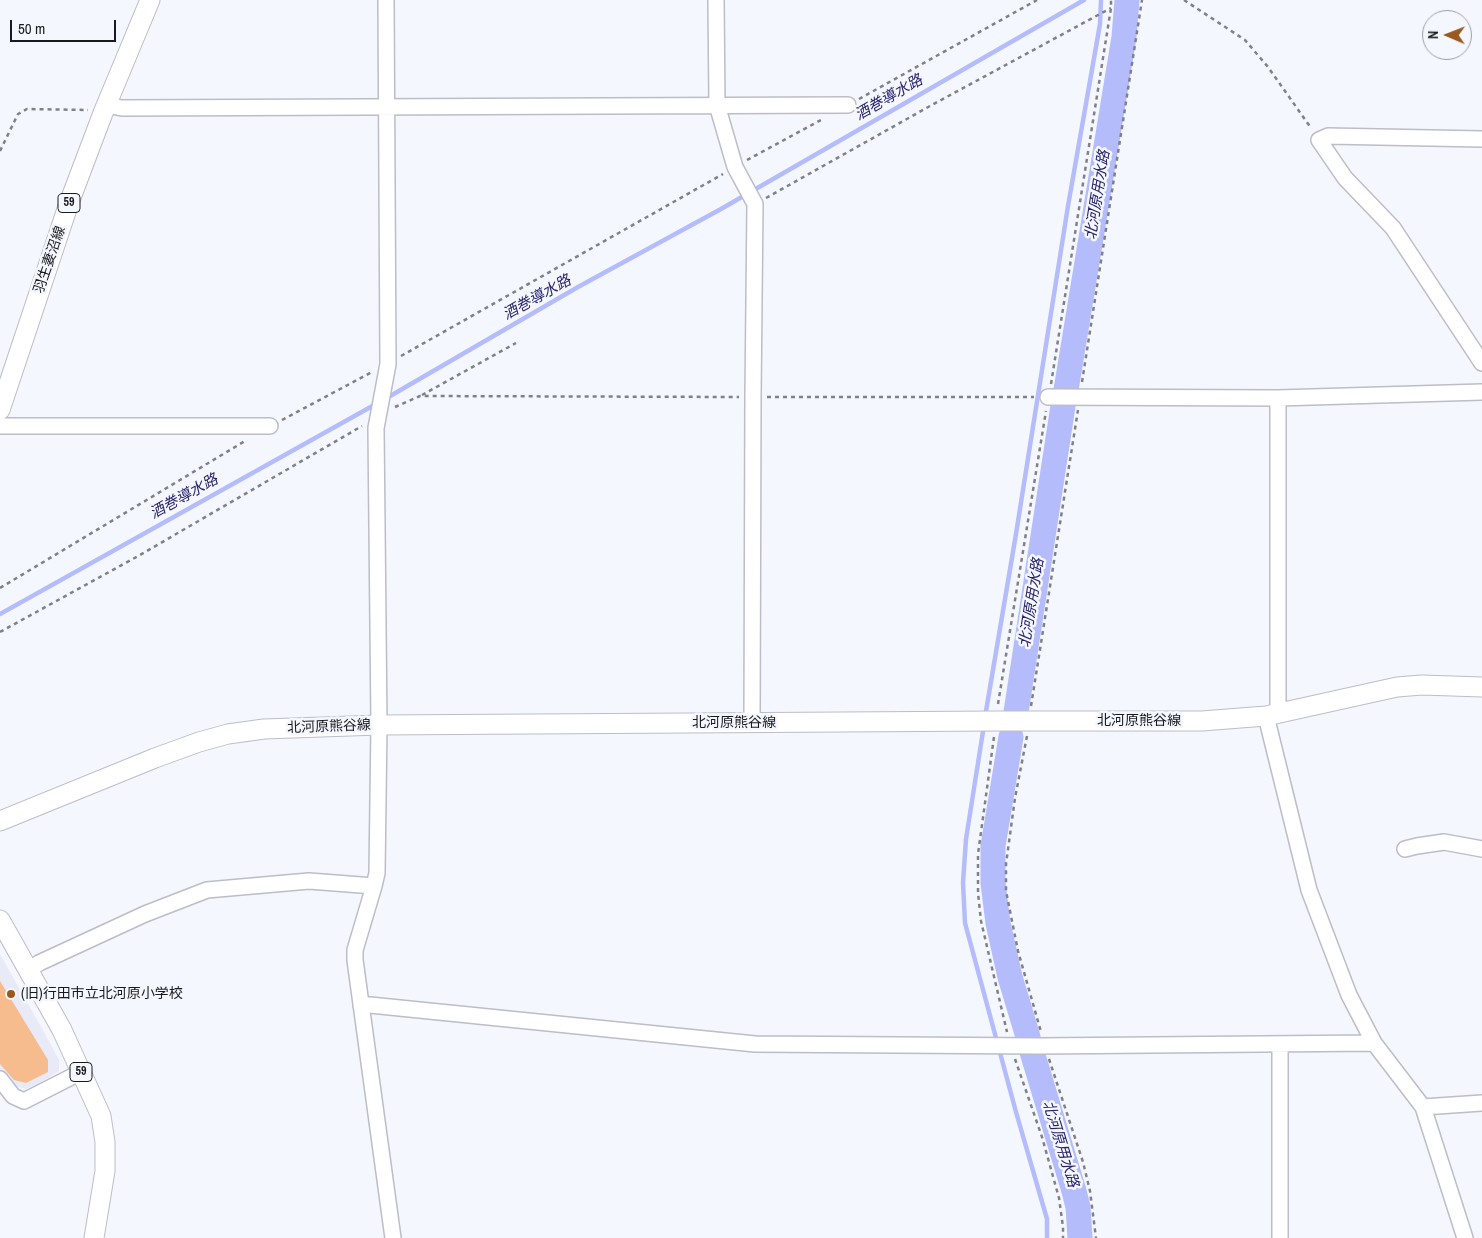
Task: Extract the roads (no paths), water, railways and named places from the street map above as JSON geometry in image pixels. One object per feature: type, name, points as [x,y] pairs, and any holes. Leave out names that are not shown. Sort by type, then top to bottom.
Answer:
[{"type":"main road","name":"羽生妻沼線","points":[[0,410],[69,203],[104,109],[150,0]]},
{"type":"main road","name":"北河原熊谷線","points":[[0,821],[154,758],[199,742],[221,736],[264,729],[379,725],[996,720],[1202,721],[1272,715],[1397,687],[1482,687]]},
{"type":"main road","name":"59","points":[[0,920],[62,1030],[101,1116],[105,1142],[105,1170],[94,1238]]},
{"type":"street","points":[[386,0],[388,364],[376,428],[379,725],[377,873],[355,950],[355,960],[393,1238]]},
{"type":"street","points":[[716,0],[717,105],[735,167],[755,204],[752,723]]},
{"type":"street","points":[[104,109],[848,105]]},
{"type":"street","points":[[1482,139],[1328,136],[1320,140],[1345,178],[1393,228],[1482,363]]},
{"type":"street","points":[[1048,397],[1278,398],[1482,392]]},
{"type":"street","points":[[1278,398],[1272,715],[1309,890],[1349,995],[1374,1043],[1423,1107],[1465,1238]]},
{"type":"street","points":[[0,426],[270,426]]},
{"type":"street","points":[[1405,850],[1417,846],[1444,842],[1482,849]]},
{"type":"street","points":[[29,970],[145,914],[207,890],[309,881],[374,886]]},
{"type":"street","points":[[361,1006],[390,1007],[755,1044],[1042,1046],[1374,1043]]},
{"type":"street","points":[[1280,1044],[1280,1238]]},
{"type":"street","points":[[0,1079],[13,1096],[24,1100],[81,1072]]},
{"type":"street","points":[[1423,1107],[1482,1103]]},
{"type":"waterway","name":"酒巻導水路","points":[[385,399],[578,287],[721,209],[1084,0]]},
{"type":"waterway","points":[[985,717],[1068,206],[1100,24],[1101,0]]},
{"type":"waterway","name":"北河原用水路","points":[[1066,390],[1124,37],[1127,0]]},
{"type":"waterway","name":"酒巻導水路","points":[[0,614],[376,404]]},
{"type":"waterway","name":"北河原用水路","points":[[1016,712],[1063,406]]},
{"type":"waterway","points":[[984,725],[966,839],[963,883],[965,923],[1047,1219],[1047,1238]]},
{"type":"waterway","name":"北河原用水路","points":[[1011,737],[993,846],[993,883],[998,923],[1010,977],[1028,1037]]},
{"type":"waterway","name":"北河原用水路","points":[[1032,1052],[1074,1191],[1078,1207],[1080,1238]]},
{"type":"place","name":"(旧)行田市立北河原小学校","points":[[11,994]]}]
